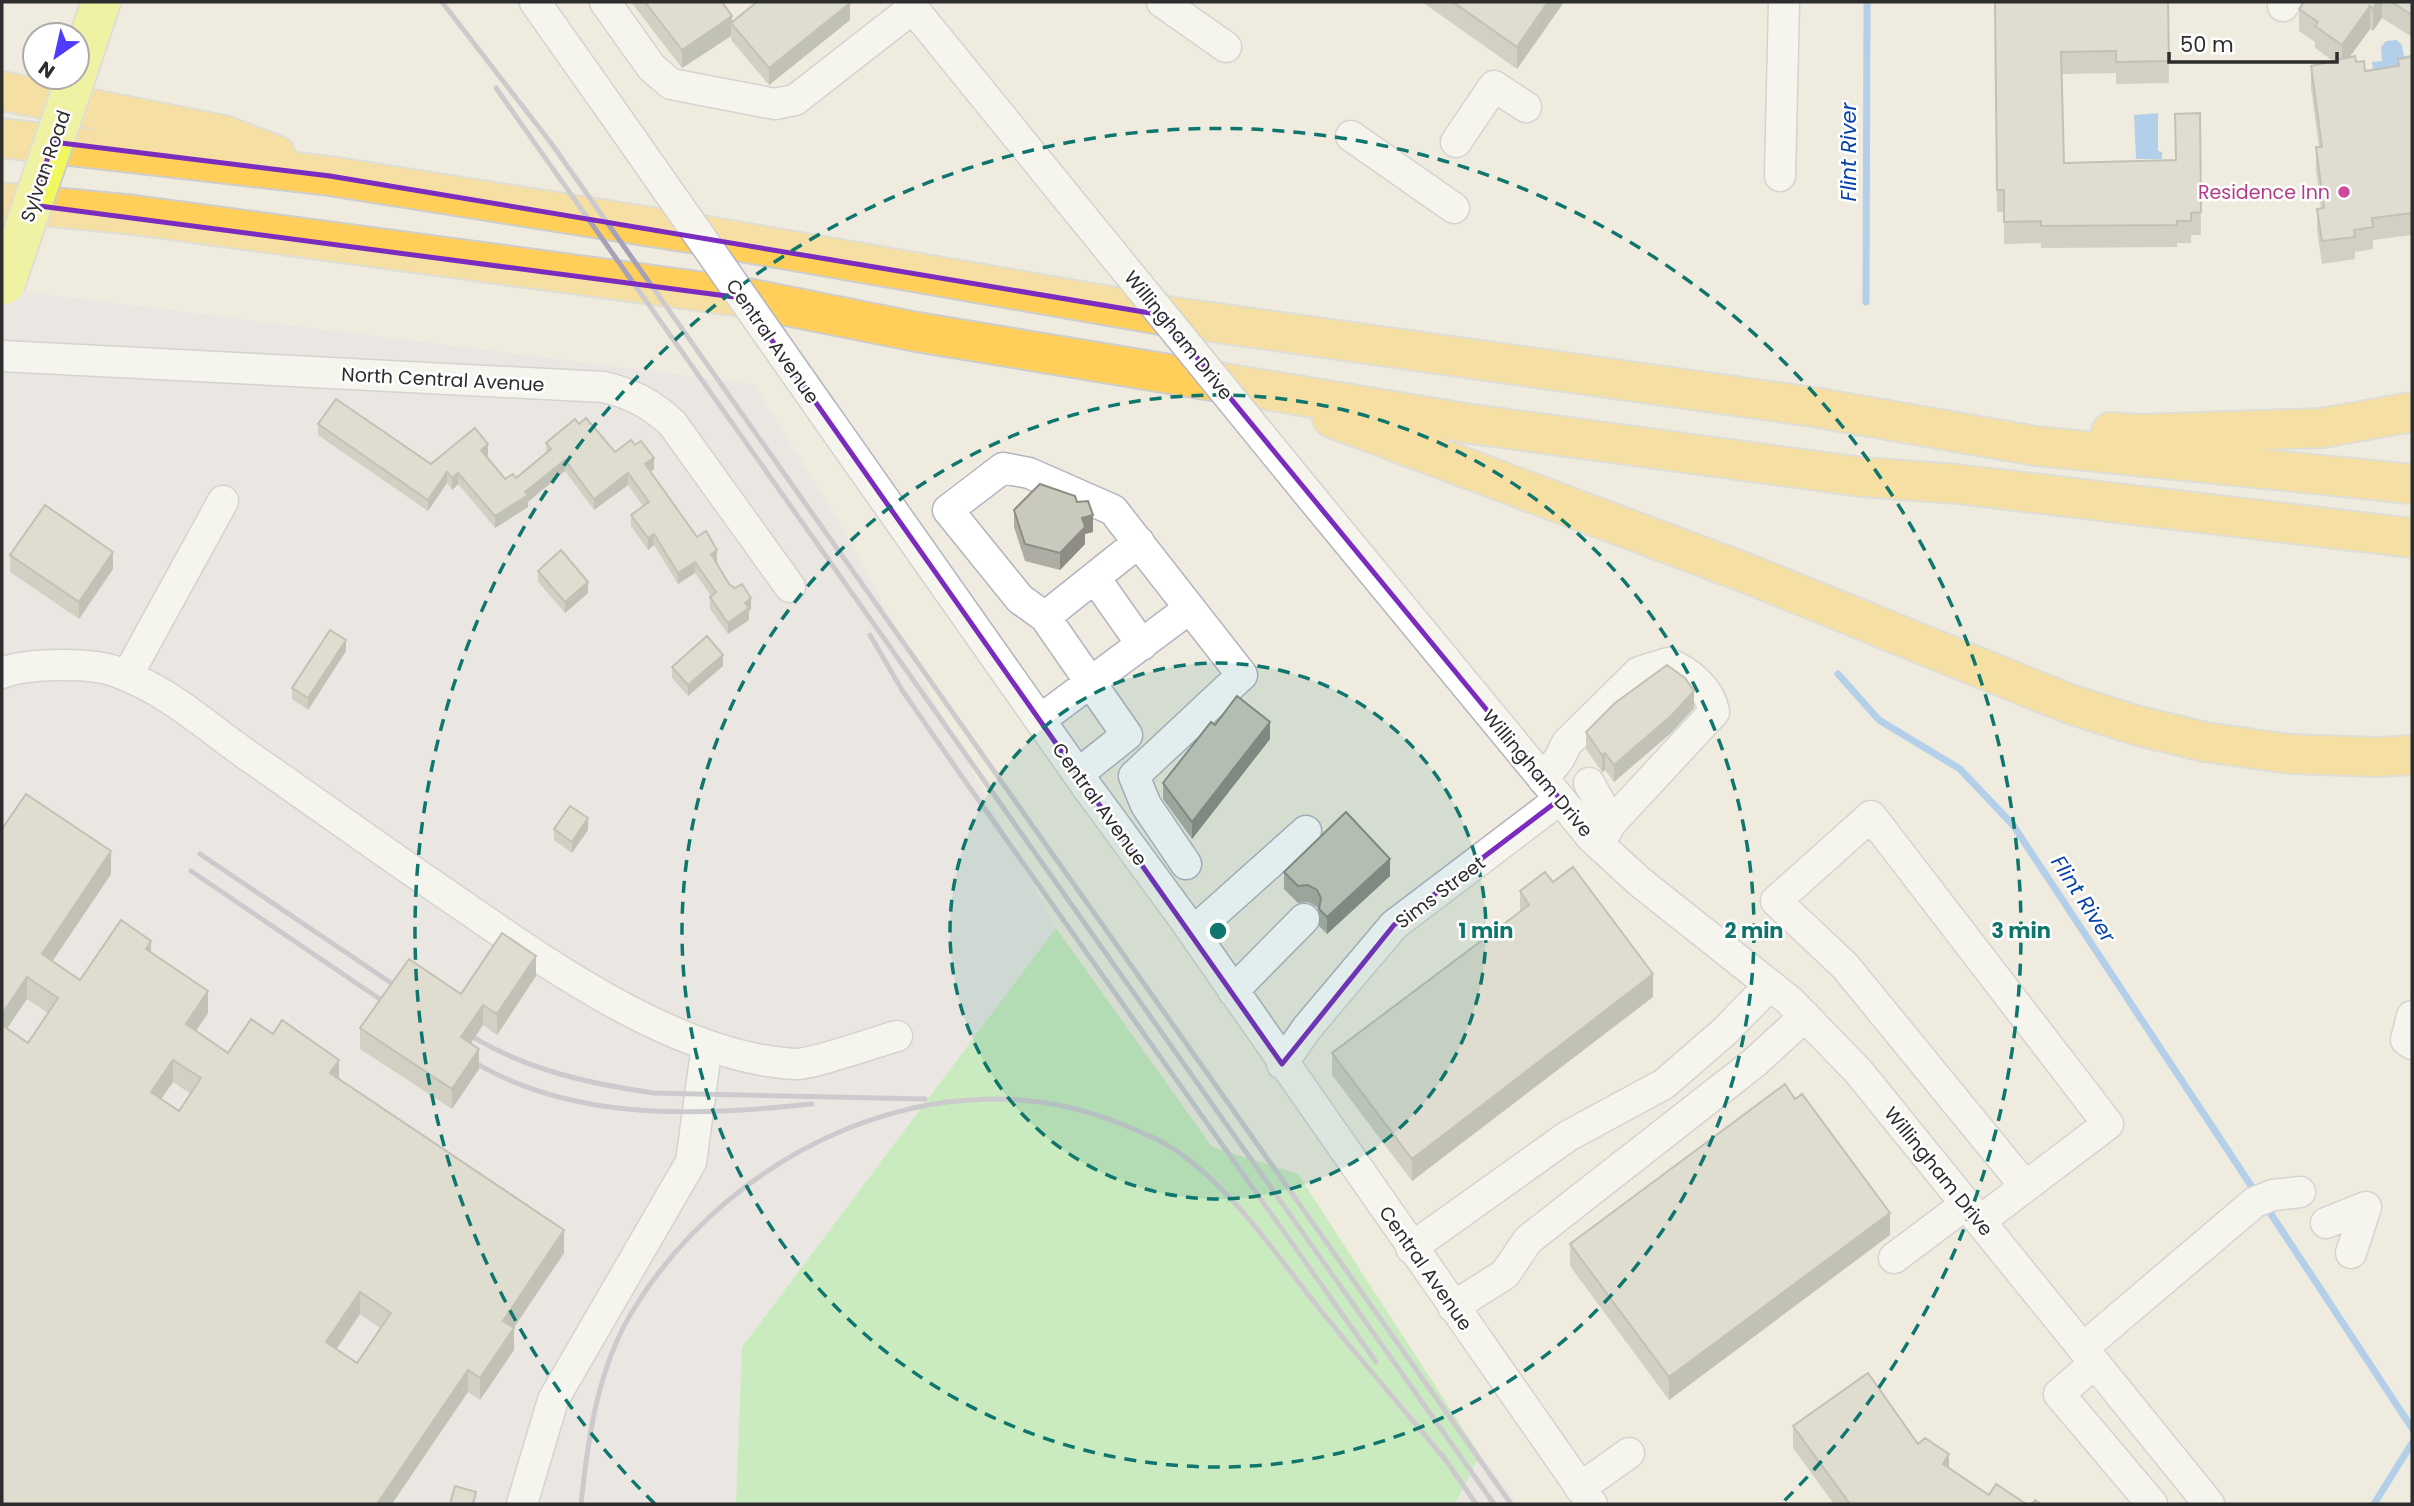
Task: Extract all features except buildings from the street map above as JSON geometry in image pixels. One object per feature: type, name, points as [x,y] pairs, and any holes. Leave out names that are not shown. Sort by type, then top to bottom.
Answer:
[{"type":"highway","points":[[2,92],[223,135],[330,176]]},
{"type":"highway","points":[[2,138],[330,176],[696,234],[1161,315],[1813,407],[2036,446],[2412,484]]},
{"type":"highway","points":[[2,202],[134,215],[728,295],[917,332],[1465,423],[1862,477],[1958,484],[2412,538]]},
{"type":"highway","points":[[1255,389],[1746,573],[2067,703],[2135,725],[2205,742],[2291,754],[2412,755]]},
{"type":"highway","points":[[1813,407],[2140,434],[2322,428],[2412,412]]},
{"type":"main road","name":"Sylvan Road","points":[[91,33],[98,13]]},
{"type":"main road","name":"Sylvan Road","points":[[3,290],[71,91]]},
{"type":"street","name":"Central Avenue","points":[[535,2],[1078,774],[1193,932],[1282,1064],[1586,1496]]},
{"type":"street","points":[[605,2],[652,68],[671,84],[775,104],[795,100],[910,5]]},
{"type":"street","points":[[1780,176],[1784,2]]},
{"type":"street","name":"Willingham Drive","points":[[910,5],[1311,498],[1566,779],[1640,882],[1770,985],[1805,1016],[1858,1071],[2210,1504]]},
{"type":"street","points":[[1173,5],[1226,47]]},
{"type":"street","points":[[1456,142],[1494,86],[1526,107]]},
{"type":"street","points":[[1351,136],[1454,208]]},
{"type":"street","name":"North Central Avenue","points":[[2,356],[604,387],[631,394],[653,405],[672,423],[790,587]]},
{"type":"street","points":[[1149,763],[1045,617],[1020,599],[948,510],[1003,468],[1029,473],[1113,510],[1242,676],[1149,763],[1134,776],[1146,805],[1186,864]]},
{"type":"street","points":[[127,676],[223,501]]},
{"type":"street","points":[[1045,617],[1139,542]]},
{"type":"street","points":[[1095,578],[1142,645]]},
{"type":"street","points":[[1040,720],[1092,684],[1190,608]]},
{"type":"street","name":"Sims Street","points":[[1282,1064],[1307,1028],[1394,925],[1566,779],[1567,743],[1639,672],[1668,663],[1685,670],[1712,699],[1714,712],[1605,834]]},
{"type":"street","points":[[2,673],[16,667],[61,666],[114,670],[174,699],[343,825],[525,949],[589,989],[720,1051],[797,1064],[897,1036]]},
{"type":"street","points":[[1078,774],[1127,735]]},
{"type":"street","points":[[1894,1258],[1973,1212],[2025,1186],[2108,1124],[1871,816],[1776,901],[1845,966],[2025,1186]]},
{"type":"street","points":[[1193,932],[1306,831]]},
{"type":"street","points":[[1233,991],[1304,919]]},
{"type":"street","points":[[1411,1248],[1568,1136],[1664,1084],[1724,1032],[1770,985]]},
{"type":"street","points":[[1454,1307],[1505,1274],[1528,1240],[1754,1063],[1805,1016]]},
{"type":"street","points":[[2412,1016],[2406,1040],[2412,1044]]},
{"type":"street","points":[[522,1504],[553,1400],[691,1162],[707,1045]]},
{"type":"street","points":[[2152,1504],[2059,1394],[2089,1356],[2255,1202],[2273,1195],[2300,1192]]},
{"type":"street","points":[[2326,1223],[2366,1208],[2351,1253]]},
{"type":"street","points":[[2124,1471],[2160,1443]]},
{"type":"street","points":[[1586,1496],[1629,1453]]},
{"type":"street","points":[[2158,1504],[2190,1480]]},
{"type":"highlighted area","points":[[53,142],[330,176],[1162,315],[1560,799],[1394,925],[1282,1064],[742,298],[32,205]]},
{"type":"shaded area","points":[[4,289],[754,384],[838,520],[1056,928],[742,1347],[736,1504],[2,1504]]},
{"type":"shaded area","points":[[1480,1455],[1519,1504],[1455,1504]]},
{"type":"green space","points":[[1056,928],[1212,1147],[1298,1174],[1480,1455],[1455,1504],[736,1504],[742,1347]]},
{"type":"water","points":[[2397,40],[2402,45],[2404,56],[2412,55],[2412,75],[2374,79],[2372,62],[2382,61],[2381,47],[2386,41]]},
{"type":"water","points":[[2158,113],[2158,151],[2162,152],[2162,159],[2136,159],[2134,115]]},
{"type":"waterway","name":"Flint River","points":[[1866,302],[1867,2]]},
{"type":"waterway","name":"Flint River","points":[[1838,674],[1879,720],[1960,769],[2013,825],[2252,1187]]},
{"type":"waterway","name":"Flint River","points":[[2269,1211],[2412,1428]]},
{"type":"waterway","name":"Flint River","points":[[2374,1504],[2412,1443]]},
{"type":"railway","points":[[442,2],[551,143],[1511,1504]]},
{"type":"railway","points":[[496,88],[1494,1504]]},
{"type":"railway","points":[[870,635],[902,690],[958,771],[1376,1362]]},
{"type":"railway","points":[[200,854],[409,995]]},
{"type":"railway","points":[[191,871],[396,1010]]},
{"type":"railway","points":[[459,1028],[481,1042],[528,1064],[577,1079],[654,1093],[925,1099]]},
{"type":"railway","points":[[463,1055],[503,1077],[544,1093],[588,1104],[677,1112],[812,1104]]},
{"type":"railway","points":[[581,1504],[591,1428],[612,1353],[635,1307],[677,1251],[727,1201],[785,1160],[848,1128],[914,1108],[983,1099],[1053,1104],[1121,1124],[1177,1151],[1214,1182],[1247,1217],[1341,1336],[1447,1462]]},
{"type":"railway","points":[[1443,1456],[1476,1504]]},
{"type":"place","name":"Residence Inn","points":[[2344,192]]}]
